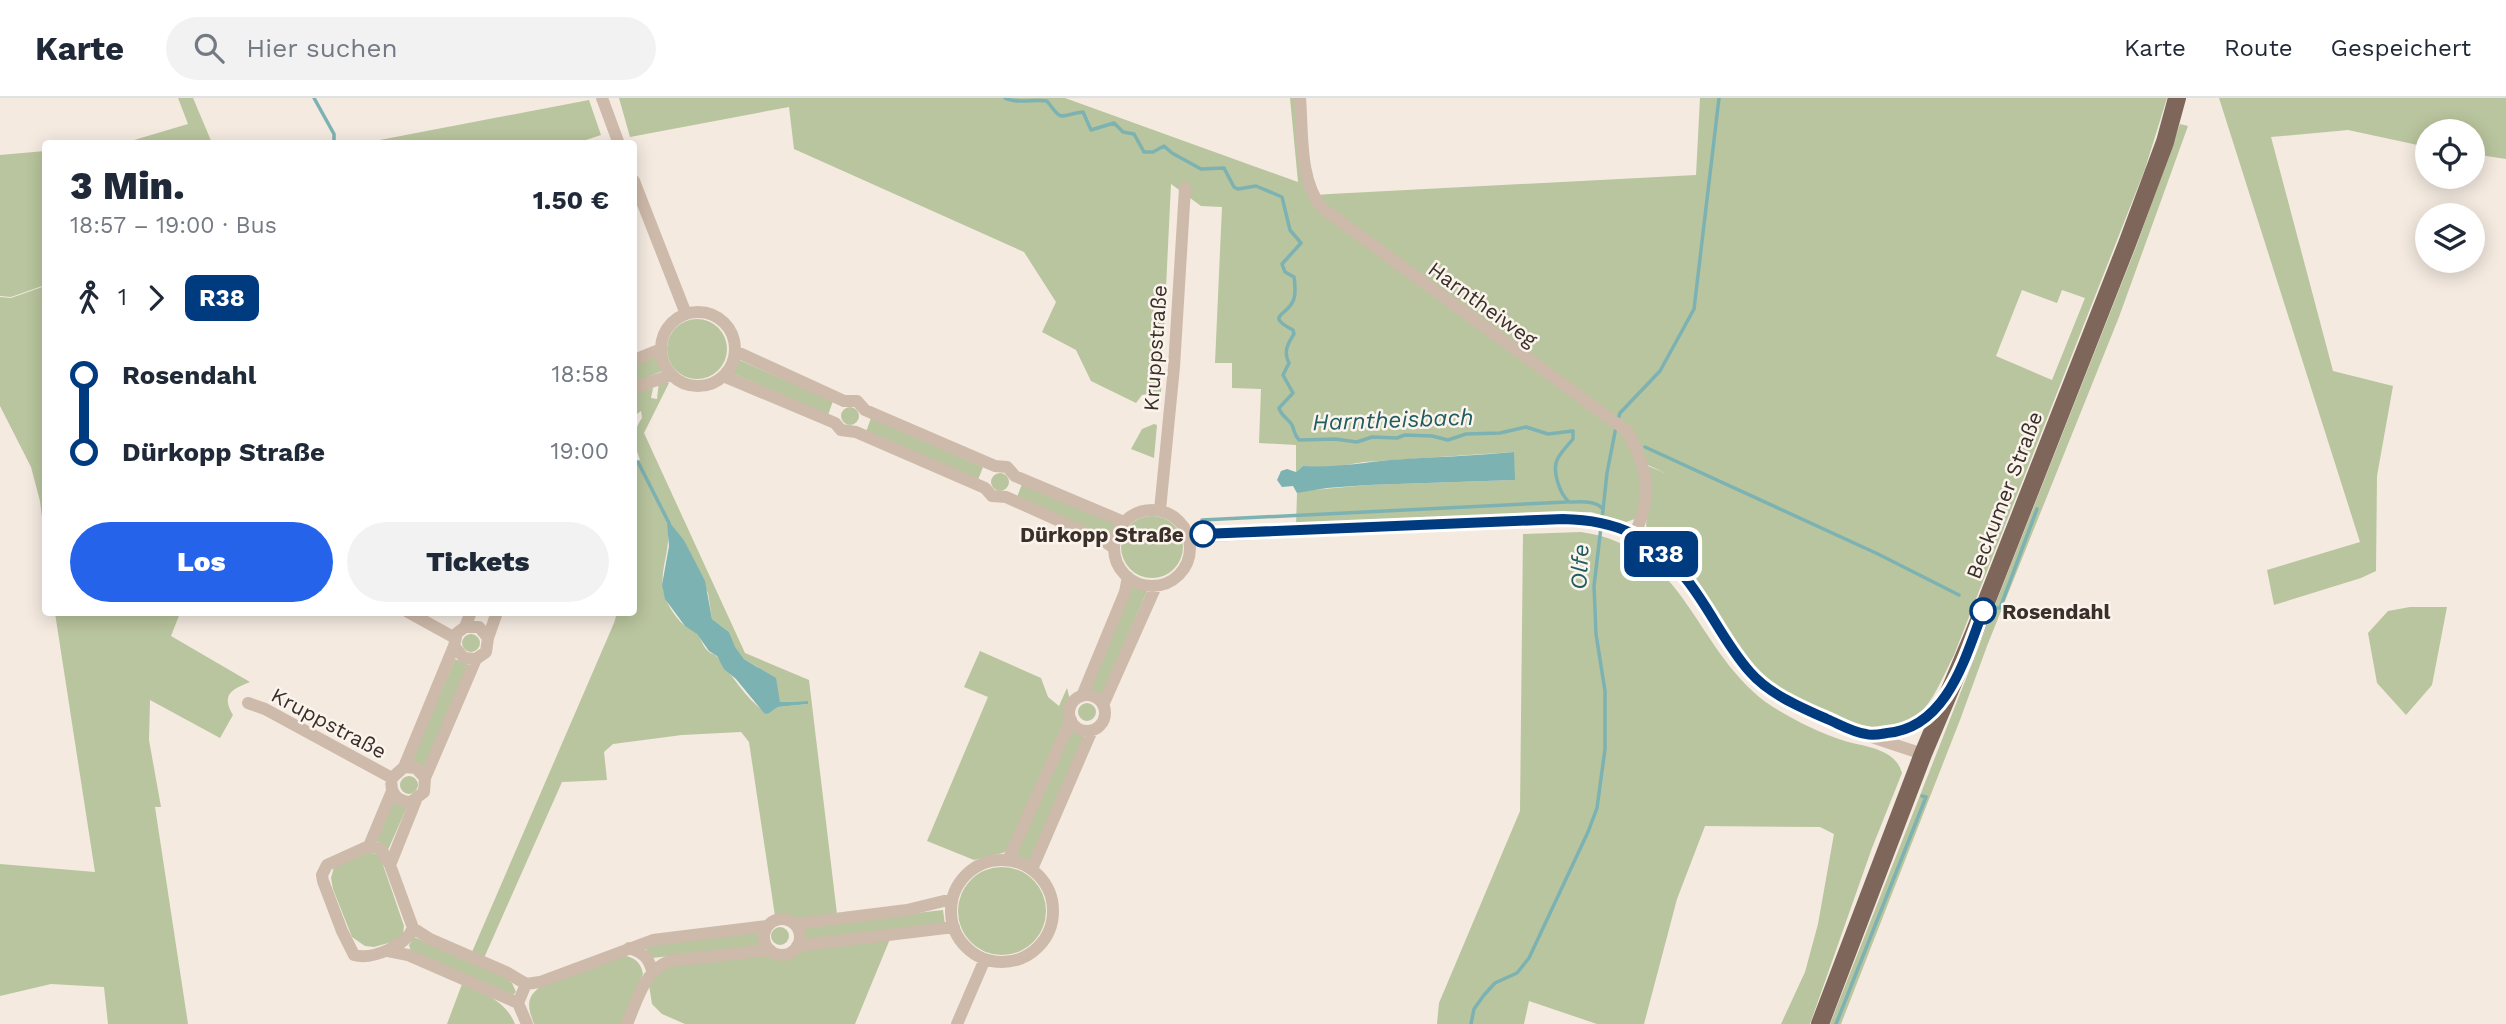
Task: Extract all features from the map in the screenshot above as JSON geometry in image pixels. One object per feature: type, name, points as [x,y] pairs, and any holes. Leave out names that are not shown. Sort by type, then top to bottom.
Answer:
[{"type":"main road","name":"Beckumer Straße","points":[[1820,1024],[1923,754],[2127,244],[2165,142],[2177,98]]},
{"type":"street","name":"Harntheiweg","points":[[1300,98],[1308,184],[1322,208],[1627,431],[1640,455],[1648,496],[1635,534]]},
{"type":"street","points":[[603,102],[617,140]]},
{"type":"street","name":"Kruppstraße","points":[[1160,510],[1174,367],[1185,188]]},
{"type":"street","points":[[637,189],[686,314]]},
{"type":"street","points":[[700,312],[714,316],[726,325],[733,337],[735,351],[732,364],[717,381],[701,386],[680,382],[663,363],[663,338],[676,319],[686,314],[700,312]]},
{"type":"street","points":[[637,359],[661,349]]},
{"type":"street","points":[[735,351],[844,401],[856,401],[865,410],[995,466],[1007,467],[1015,476],[1124,522]]},
{"type":"street","points":[[637,387],[671,375]]},
{"type":"street","points":[[723,376],[835,423],[841,430],[856,432],[985,488],[992,496],[1006,497],[1115,548]]},
{"type":"street","points":[[835,423],[835,410],[844,401]]},
{"type":"street","points":[[856,432],[865,423],[865,410]]},
{"type":"street","points":[[985,488],[985,475],[995,466]]},
{"type":"street","points":[[1006,497],[1015,489],[1015,476]]},
{"type":"street","points":[[1160,510],[1173,515],[1183,524],[1190,541],[1187,563],[1180,574],[1169,582],[1156,586],[1141,584],[1128,577],[1116,559],[1117,533],[1124,522],[1141,511],[1160,510]]},
{"type":"street","points":[[1190,541],[1377,526],[1590,519],[1613,524],[1635,534],[1663,555],[1687,580],[1751,674],[1781,697],[1852,730],[1923,754]]},
{"type":"street","points":[[1009,860],[1071,720],[1070,708],[1082,696],[1125,592],[1128,577]]},
{"type":"street","points":[[1032,869],[1092,730],[1105,718],[1103,705],[1156,586]]},
{"type":"street","points":[[414,616],[455,642],[464,658],[476,659]]},
{"type":"street","name":"Kruppstraße","points":[[369,846],[392,785],[404,767],[455,642],[469,616]]},
{"type":"street","points":[[390,865],[416,800],[424,792],[425,778],[476,659],[486,652],[496,616]]},
{"type":"street","points":[[465,626],[479,627],[488,638]]},
{"type":"street","points":[[1868,735],[1901,732],[1915,725],[1935,710],[1948,694]]},
{"type":"street","points":[[1082,696],[1094,697],[1103,705]]},
{"type":"street","name":"Kruppstraße","points":[[248,703],[264,709],[392,785],[402,800],[416,800]]},
{"type":"street","points":[[1071,720],[1080,729],[1092,730]]},
{"type":"street","name":"Kruppstraße","points":[[404,767],[416,768],[425,778]]},
{"type":"street","points":[[413,928],[404,942],[361,957],[352,954],[323,881],[324,869],[330,862],[369,846],[381,849],[390,865],[413,928],[430,939],[506,972],[526,984],[540,982],[653,940],[767,926],[778,919],[795,924],[907,910],[952,899]]},
{"type":"street","points":[[1009,860],[1032,869],[1045,883],[1053,911],[1050,930],[1039,946],[1023,958],[1004,962],[985,959],[963,944],[951,916],[952,899],[960,883],[974,868],[991,861],[1009,860]]},
{"type":"street","points":[[795,924],[799,933],[797,946]]},
{"type":"street","points":[[767,926],[764,939],[770,950]]},
{"type":"street","points":[[627,1024],[652,971],[669,961],[770,950],[784,955],[797,946],[954,927]]},
{"type":"street","points":[[629,948],[646,956],[652,971]]},
{"type":"street","points":[[384,950],[408,955],[518,1003],[527,1024]]},
{"type":"street","points":[[957,1024],[985,959]]},
{"type":"street","points":[[518,1003],[526,984]]},
{"type":"green space","points":[[178,98],[193,98],[211,140],[134,140],[188,124]]},
{"type":"green space","points":[[619,98],[1065,98],[1298,182],[1290,98],[1296,98],[1302,162],[1311,199],[1316,195],[1330,194],[1696,175],[1700,98],[2167,98],[2145,169],[1954,655],[1935,694],[1922,711],[1906,724],[1890,728],[1871,727],[1827,714],[1786,692],[1757,670],[1703,592],[1647,532],[1650,502],[1648,466],[1665,473],[1648,465],[1641,467],[1644,496],[1638,518],[1626,522],[1591,512],[1296,525],[1297,493],[1302,491],[1368,485],[1514,480],[1514,452],[1364,462],[1327,468],[1303,466],[1296,472],[1296,445],[1259,443],[1261,389],[1232,388],[1232,363],[1215,363],[1222,207],[1201,206],[1171,184],[1161,392],[1142,395],[1136,403],[1091,381],[1076,350],[1042,332],[1056,302],[1024,252],[794,149],[789,107],[630,137]],"holes":[[[2022,290],[2057,303],[2062,290],[2085,298],[2052,380],[1996,356]]]},
{"type":"green space","points":[[2219,98],[2506,98],[2506,159],[2485,156],[2485,119],[2415,119],[2415,144],[2348,130],[2271,137],[2333,371],[2393,386],[2377,476],[2376,571],[2274,605],[2267,570],[2360,542]]},
{"type":"green space","points":[[589,100],[601,135],[586,140],[380,140]]},
{"type":"green space","points":[[2180,124],[2188,126],[2119,317],[1987,646],[1841,1024],[1830,1024],[2136,247]]},
{"type":"green space","points":[[42,151],[42,286],[11,297],[0,296],[0,155]]},
{"type":"green space","points":[[42,287],[42,517],[31,467],[0,406],[0,297],[11,298]]},
{"type":"green space","points":[[697,319],[714,324],[722,332],[727,349],[722,366],[714,374],[697,379],[680,374],[672,366],[667,349],[672,332],[680,324]]},
{"type":"green space","points":[[656,356],[662,371],[637,382],[637,365]]},
{"type":"green space","points":[[737,359],[833,401],[828,415],[731,373]]},
{"type":"green space","points":[[659,381],[669,383],[644,433],[745,653],[809,680],[837,914],[794,920],[775,916],[749,742],[741,732],[682,735],[613,744],[604,752],[607,780],[562,782],[484,958],[472,952],[616,616],[637,616],[637,461],[640,460],[637,452],[637,428],[642,418],[641,411],[637,414],[637,391],[653,388],[651,398],[657,399]],"holes":[[[667,524],[684,540],[708,593],[712,619],[729,632],[734,647],[744,659],[758,667],[780,702],[807,701],[808,704],[778,707],[768,714],[760,709],[717,656],[707,650],[696,633],[677,617],[663,588]]]},
{"type":"green space","points":[[850,407],[856,410],[859,416],[856,422],[850,425],[844,422],[841,416],[844,410]]},
{"type":"green space","points":[[871,418],[983,467],[978,480],[866,432]]},
{"type":"green space","points":[[1157,425],[1154,458],[1131,449],[1142,429]]},
{"type":"green space","points":[[1000,473],[1006,476],[1009,482],[1006,488],[1000,491],[994,488],[991,482],[994,476]]},
{"type":"green space","points":[[1022,484],[1116,524],[1111,539],[1017,497]]},
{"type":"green space","points":[[1152,516],[1174,525],[1183,547],[1174,569],[1152,578],[1130,569],[1121,547],[1130,525]]},
{"type":"green space","points":[[1581,532],[1617,542],[1645,558],[1668,580],[1746,685],[1773,707],[1827,735],[1886,753],[1893,758],[1902,773],[1872,848],[1810,1024],[1781,1024],[1805,972],[1818,924],[1834,834],[1820,827],[1705,826],[1677,899],[1644,1024],[1597,1024],[1529,1001],[1524,1024],[1437,1024],[1439,1003],[1520,811],[1523,534]]},
{"type":"green space","points":[[1133,585],[1148,589],[1102,695],[1088,689]]},
{"type":"green space","points":[[2410,607],[2447,607],[2432,685],[2406,715],[2377,683],[2368,633],[2388,611]]},
{"type":"green space","points":[[55,616],[179,616],[171,636],[250,682],[230,693],[228,702],[233,715],[220,738],[150,700],[149,740],[161,807],[155,807],[188,1024],[108,1024],[104,987],[51,984],[0,996],[0,864],[95,872]]},
{"type":"green space","points":[[471,634],[477,637],[480,643],[477,649],[471,652],[465,649],[462,643],[465,637]]},
{"type":"green space","points":[[980,651],[1041,678],[1048,697],[1059,706],[1067,688],[1070,700],[1066,717],[1008,850],[974,860],[927,841],[988,697],[964,687]]},
{"type":"green space","points":[[455,659],[469,665],[424,767],[411,762]]},
{"type":"green space","points":[[1087,703],[1093,706],[1096,712],[1093,718],[1087,721],[1081,718],[1078,712],[1081,706]]},
{"type":"green space","points":[[1071,729],[1085,734],[1029,863],[1015,858]]},
{"type":"green space","points":[[405,776],[413,776],[418,785],[416,792],[405,794],[400,789],[400,781]]},
{"type":"green space","points":[[393,802],[407,807],[388,850],[377,841]]},
{"type":"green space","points":[[366,852],[377,854],[381,859],[404,926],[399,940],[374,947],[365,946],[352,937],[331,878],[334,867]]},
{"type":"green space","points":[[1002,867],[1019,870],[1033,880],[1043,894],[1046,911],[1043,928],[1033,942],[1019,952],[1002,955],[985,952],[971,942],[961,928],[958,911],[961,894],[971,880],[985,870]]},
{"type":"green space","points":[[943,910],[945,925],[803,941],[801,926]]},
{"type":"green space","points":[[780,927],[786,930],[789,936],[786,942],[780,945],[774,942],[771,936],[774,930]]},
{"type":"green space","points":[[758,931],[760,946],[652,958],[644,946]]},
{"type":"green space","points":[[414,937],[504,976],[512,983],[516,992],[513,995],[411,952],[409,945]]},
{"type":"green space","points":[[890,939],[855,1024],[685,1024],[662,1014],[652,1004],[649,985],[656,974],[675,963],[767,953],[782,957],[796,951]]},
{"type":"green space","points":[[622,955],[636,961],[643,974],[621,1024],[534,1024],[529,1004],[532,995],[540,987]]},
{"type":"green space","points":[[462,984],[500,1003],[515,1024],[447,1024]]},
{"type":"water","points":[[1514,452],[1515,480],[1368,485],[1297,493],[1293,486],[1282,487],[1277,480],[1281,471],[1287,469],[1296,472],[1303,466],[1336,466]]},
{"type":"water","points":[[670,523],[684,540],[705,581],[712,619],[729,632],[744,659],[776,678],[780,702],[808,701],[808,704],[778,707],[768,714],[764,713],[736,679],[724,669],[717,656],[709,651],[697,634],[685,626],[665,599],[662,585],[669,546],[667,524]]},
{"type":"waterway","points":[[314,98],[334,134],[334,140]]},
{"type":"waterway","name":"Harntheisbach","points":[[1005,98],[1014,101],[1047,101],[1062,116],[1083,112],[1091,130],[1114,123],[1123,132],[1134,134],[1144,152],[1153,152],[1164,146],[1201,169],[1224,168],[1234,187],[1238,189],[1256,186],[1282,197],[1290,230],[1301,243],[1282,264],[1285,272],[1294,277],[1295,283],[1293,301],[1279,318],[1294,334],[1287,348],[1289,363],[1283,375],[1293,393],[1279,408],[1299,440],[1335,439],[1357,442],[1372,437],[1397,438],[1405,435],[1432,436],[1448,440],[1466,434],[1500,433],[1526,427],[1548,434],[1573,431],[1573,439],[1556,463],[1560,488],[1569,502],[1592,503],[1603,509]]},
{"type":"waterway","name":"Olfe","points":[[1618,419],[1620,413],[1660,371],[1694,309],[1719,98]]},
{"type":"waterway","name":"Olfe","points":[[1602,519],[1616,427]]},
{"type":"waterway","points":[[1645,447],[1878,554],[1959,595]]},
{"type":"waterway","points":[[638,462],[669,523]]},
{"type":"waterway","points":[[1202,520],[1567,502]]},
{"type":"waterway","points":[[1997,608],[2000,608],[2037,509]]},
{"type":"waterway","name":"Olfe","points":[[1471,1024],[1474,1009],[1484,995],[1495,983],[1517,973],[1529,958],[1597,808],[1605,749],[1605,691],[1596,634],[1594,586],[1601,527]]},
{"type":"waterway","points":[[1836,1024],[1926,797],[1922,796]]},
{"type":"bus line","name":"R38","points":[[1203,534],[1563,519],[1590,519],[1613,524],[1635,534],[1663,555],[1687,580],[1751,674],[1781,697],[1819,716],[1868,735],[1901,732],[1935,710],[1948,694],[1983,611]]},
{"type":"place","name":"Dürkopp Straße","points":[[1203,534]]},
{"type":"place","name":"Rosendahl","points":[[1983,611]]}]
